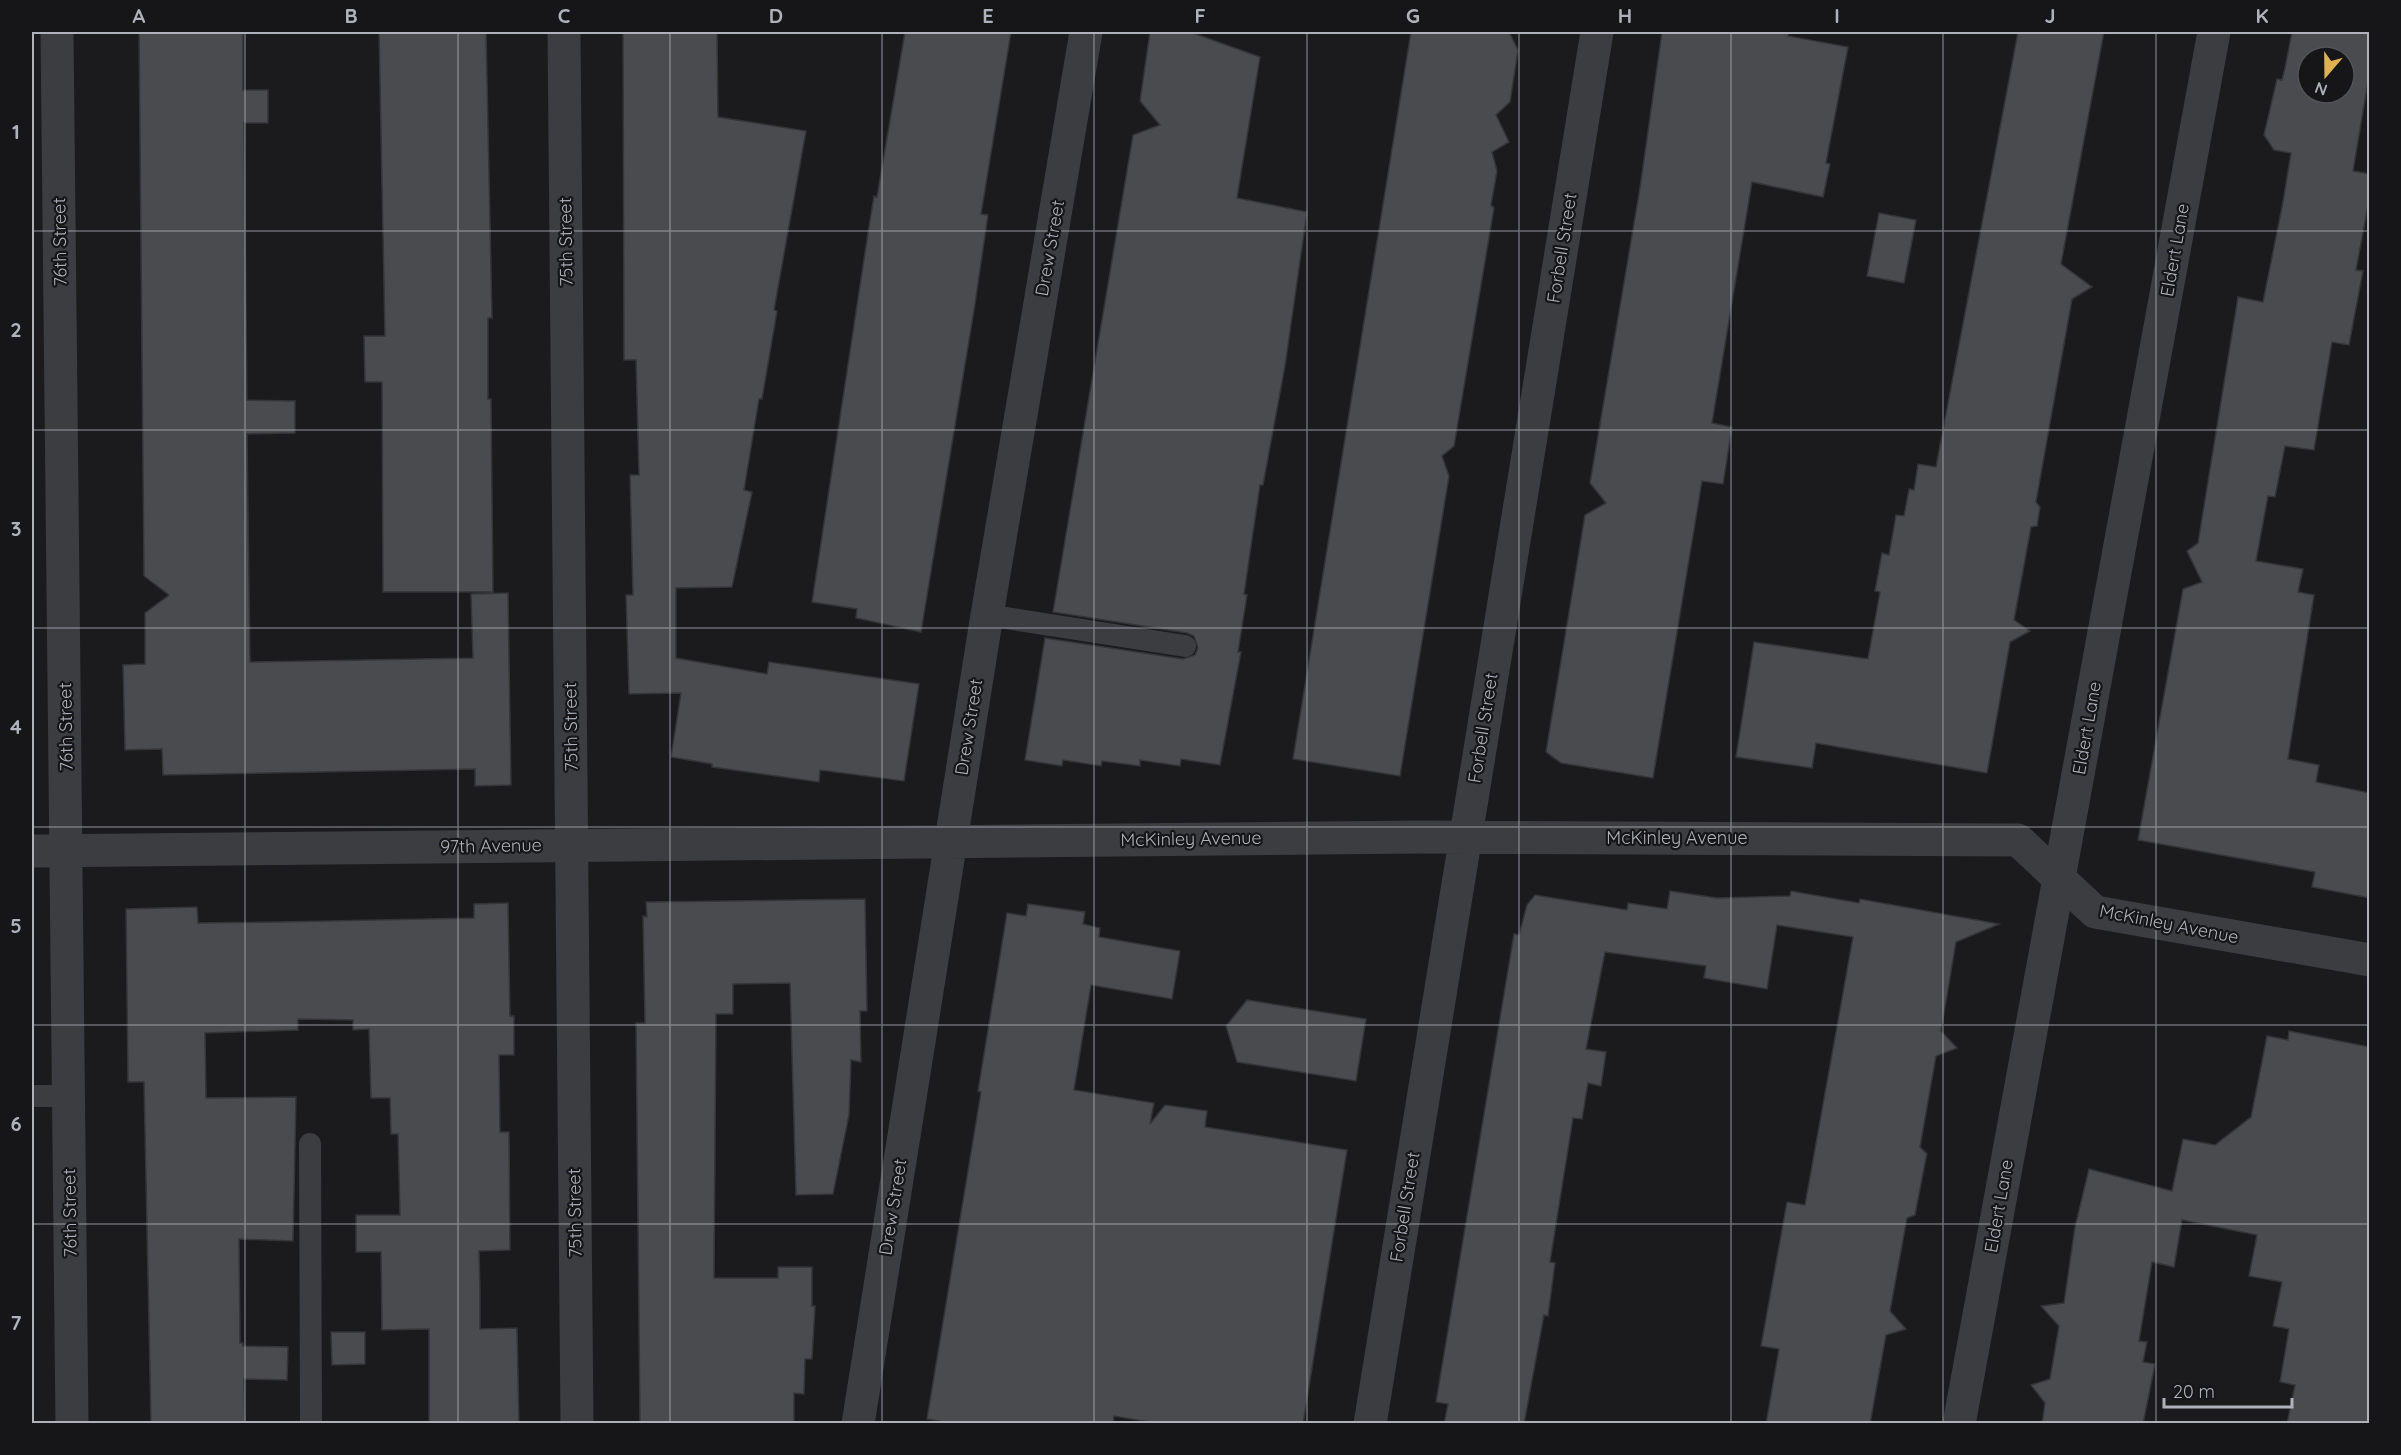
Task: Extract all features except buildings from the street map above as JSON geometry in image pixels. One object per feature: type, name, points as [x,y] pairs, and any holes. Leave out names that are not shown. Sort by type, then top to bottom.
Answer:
[{"type":"street","name":"76th Street","points":[[57,32],[72,1424]]},
{"type":"street","name":"75th Street","points":[[564,32],[577,1424]]},
{"type":"street","name":"Drew Street","points":[[858,1424],[987,615],[1086,32]]},
{"type":"street","name":"Forbell Street","points":[[1370,1424],[1597,32]]},
{"type":"street","name":"Eldert Lane","points":[[1959,1424],[2214,32]]},
{"type":"street","name":"McKinley Avenue","points":[[951,842],[1466,837],[2018,840],[2095,912],[2370,960]]},
{"type":"street","name":"97th Avenue","points":[[32,851],[951,842]]},
{"type":"lane","points":[[987,615],[1185,646]]},
{"type":"lane","points":[[32,1096],[69,1096]]},
{"type":"lane","points":[[309,1144],[311,1424]]}]
